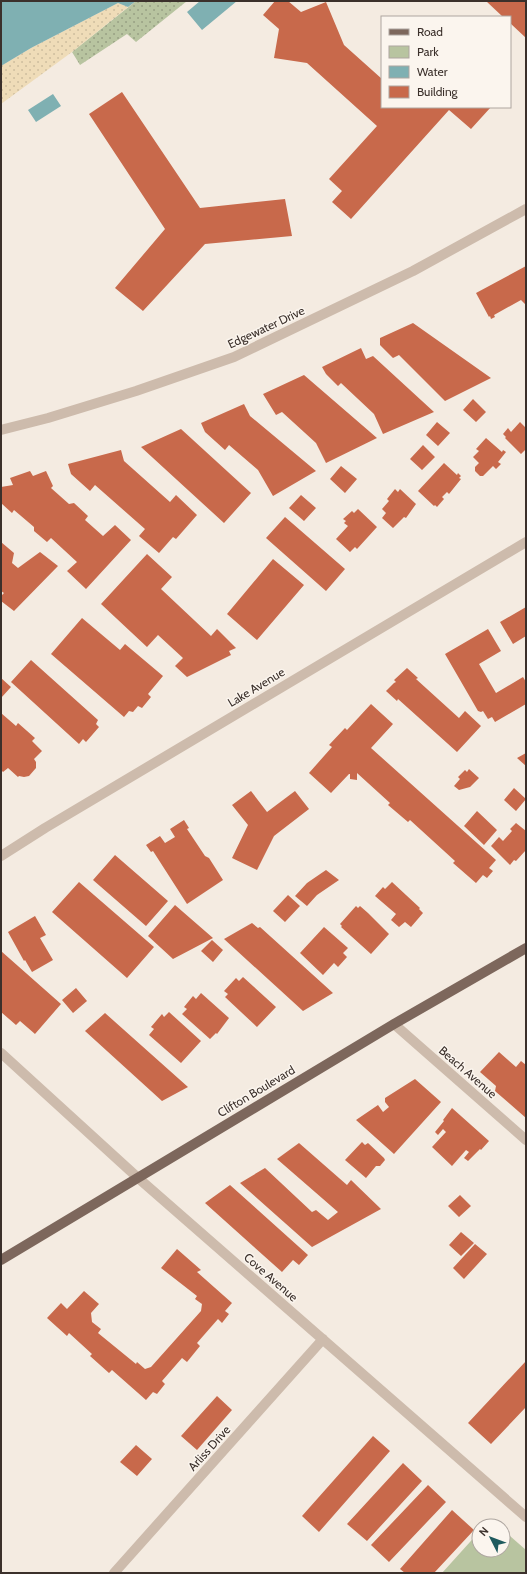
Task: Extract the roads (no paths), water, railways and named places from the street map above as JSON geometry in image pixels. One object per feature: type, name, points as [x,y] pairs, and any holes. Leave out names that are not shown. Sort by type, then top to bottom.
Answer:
[{"type":"main road","name":"Clifton Boulevard","points":[[1,1260],[394,1024],[526,948]]},
{"type":"street","name":"Edgewater Drive","points":[[1,430],[48,418],[136,391],[234,357],[413,271],[526,209]]},
{"type":"street","name":"Lake Avenue","points":[[1,856],[45,828],[526,542]]},
{"type":"street","name":"Beach Avenue","points":[[394,1024],[526,1140]]},
{"type":"street","name":"Cove Avenue","points":[[1,1054],[138,1178],[526,1518]]},
{"type":"street","name":"Arliss Drive","points":[[114,1573],[324,1340]]},
{"type":"water","points":[[1,1],[136,1],[128,7],[118,3],[31,48],[1,66]]},
{"type":"water","points":[[200,1],[237,1],[202,30],[187,12]]},
{"type":"water","points":[[53,94],[61,106],[36,122],[28,110]]}]
